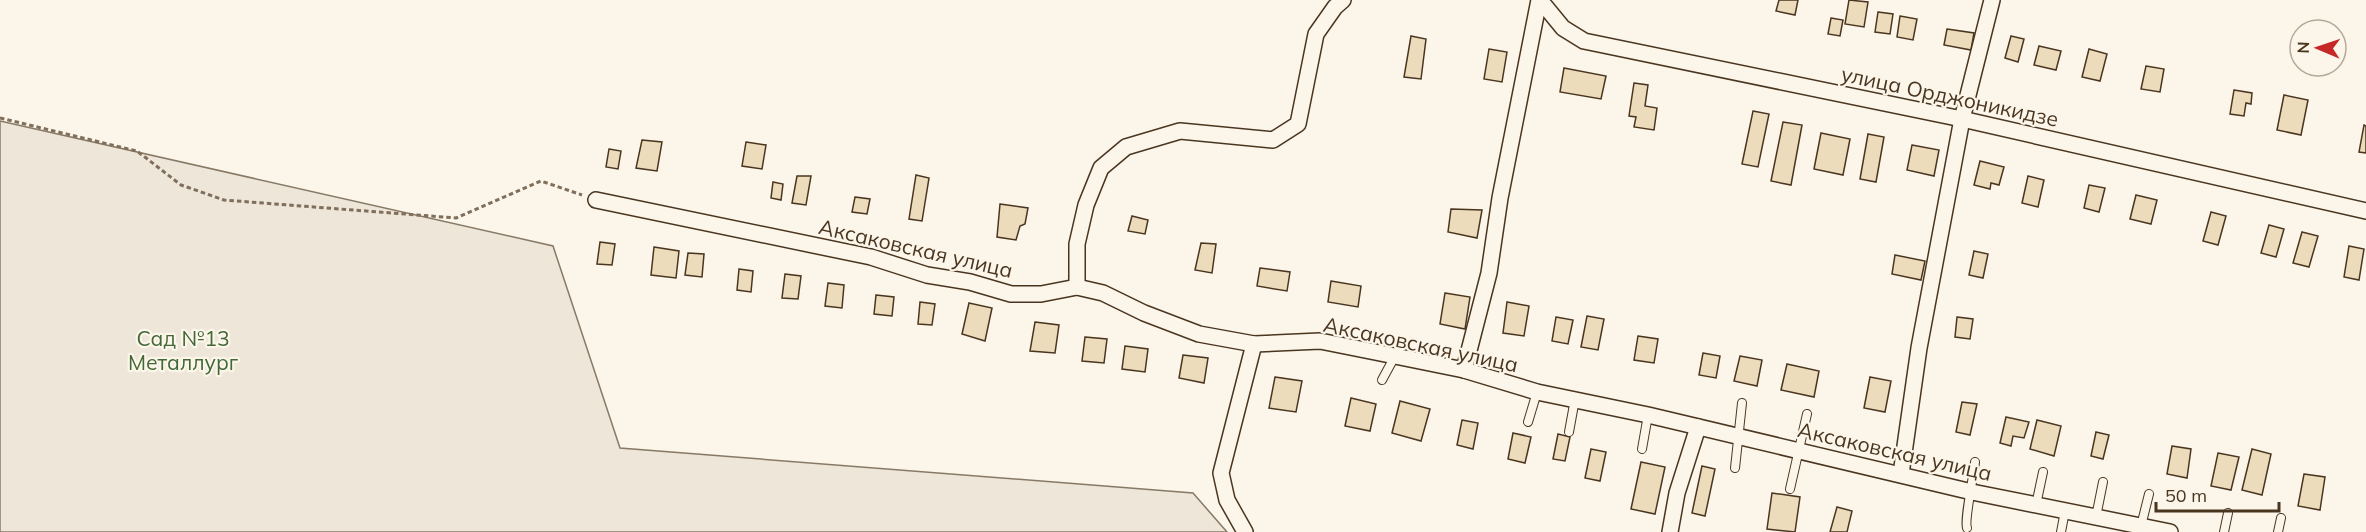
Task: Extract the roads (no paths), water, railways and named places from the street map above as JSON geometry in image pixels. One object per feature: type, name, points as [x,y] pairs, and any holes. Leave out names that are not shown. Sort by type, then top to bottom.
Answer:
[{"type":"street","points":[[1077,287],[1077,243],[1086,205],[1101,168],[1126,147],[1180,131],[1273,140],[1298,124],[1316,34],[1335,7],[1343,0]]},
{"type":"street","points":[[1464,370],[1489,273],[1500,198],[1540,0]]},
{"type":"street","name":"улица Орджоникидзе","points":[[1540,0],[1563,28],[1584,41],[1962,119],[2366,211]]},
{"type":"street","points":[[1901,474],[1918,348],[1962,119],[1992,0]]},
{"type":"street","name":"Аксаковская улица","points":[[596,200],[871,257],[927,275],[970,282],[1011,294],[1041,294],[1077,287],[1103,293],[1144,313],[1199,334],[1254,344],[1320,341],[1464,370],[1537,392],[1648,415],[1972,492],[2096,517],[2117,527],[2141,526],[2170,532]]},
{"type":"street","points":[[1245,532],[1227,500],[1221,473],[1254,344]]},
{"type":"street","points":[[1670,532],[1677,493],[1698,427]]},
{"type":"lane","points":[[1382,380],[1395,356]]},
{"type":"lane","points":[[1528,422],[1537,392]]},
{"type":"lane","points":[[1569,432],[1575,399]]},
{"type":"lane","points":[[1735,468],[1742,403]]},
{"type":"lane","points":[[1790,489],[1807,414]]},
{"type":"lane","points":[[1642,449],[1648,415]]},
{"type":"lane","points":[[1967,528],[1964,521],[1972,492],[1975,462]]},
{"type":"lane","points":[[2036,505],[2043,472]]},
{"type":"lane","points":[[2096,517],[2103,482]]},
{"type":"lane","points":[[2141,526],[2149,494]]},
{"type":"lane","points":[[2061,532],[2065,511]]},
{"type":"lane","points":[[2224,532],[2228,513]]},
{"type":"lane","points":[[2278,532],[2281,518]]},
{"type":"park label","name":"Сад №13 Металлург","points":[[183,350]]}]
